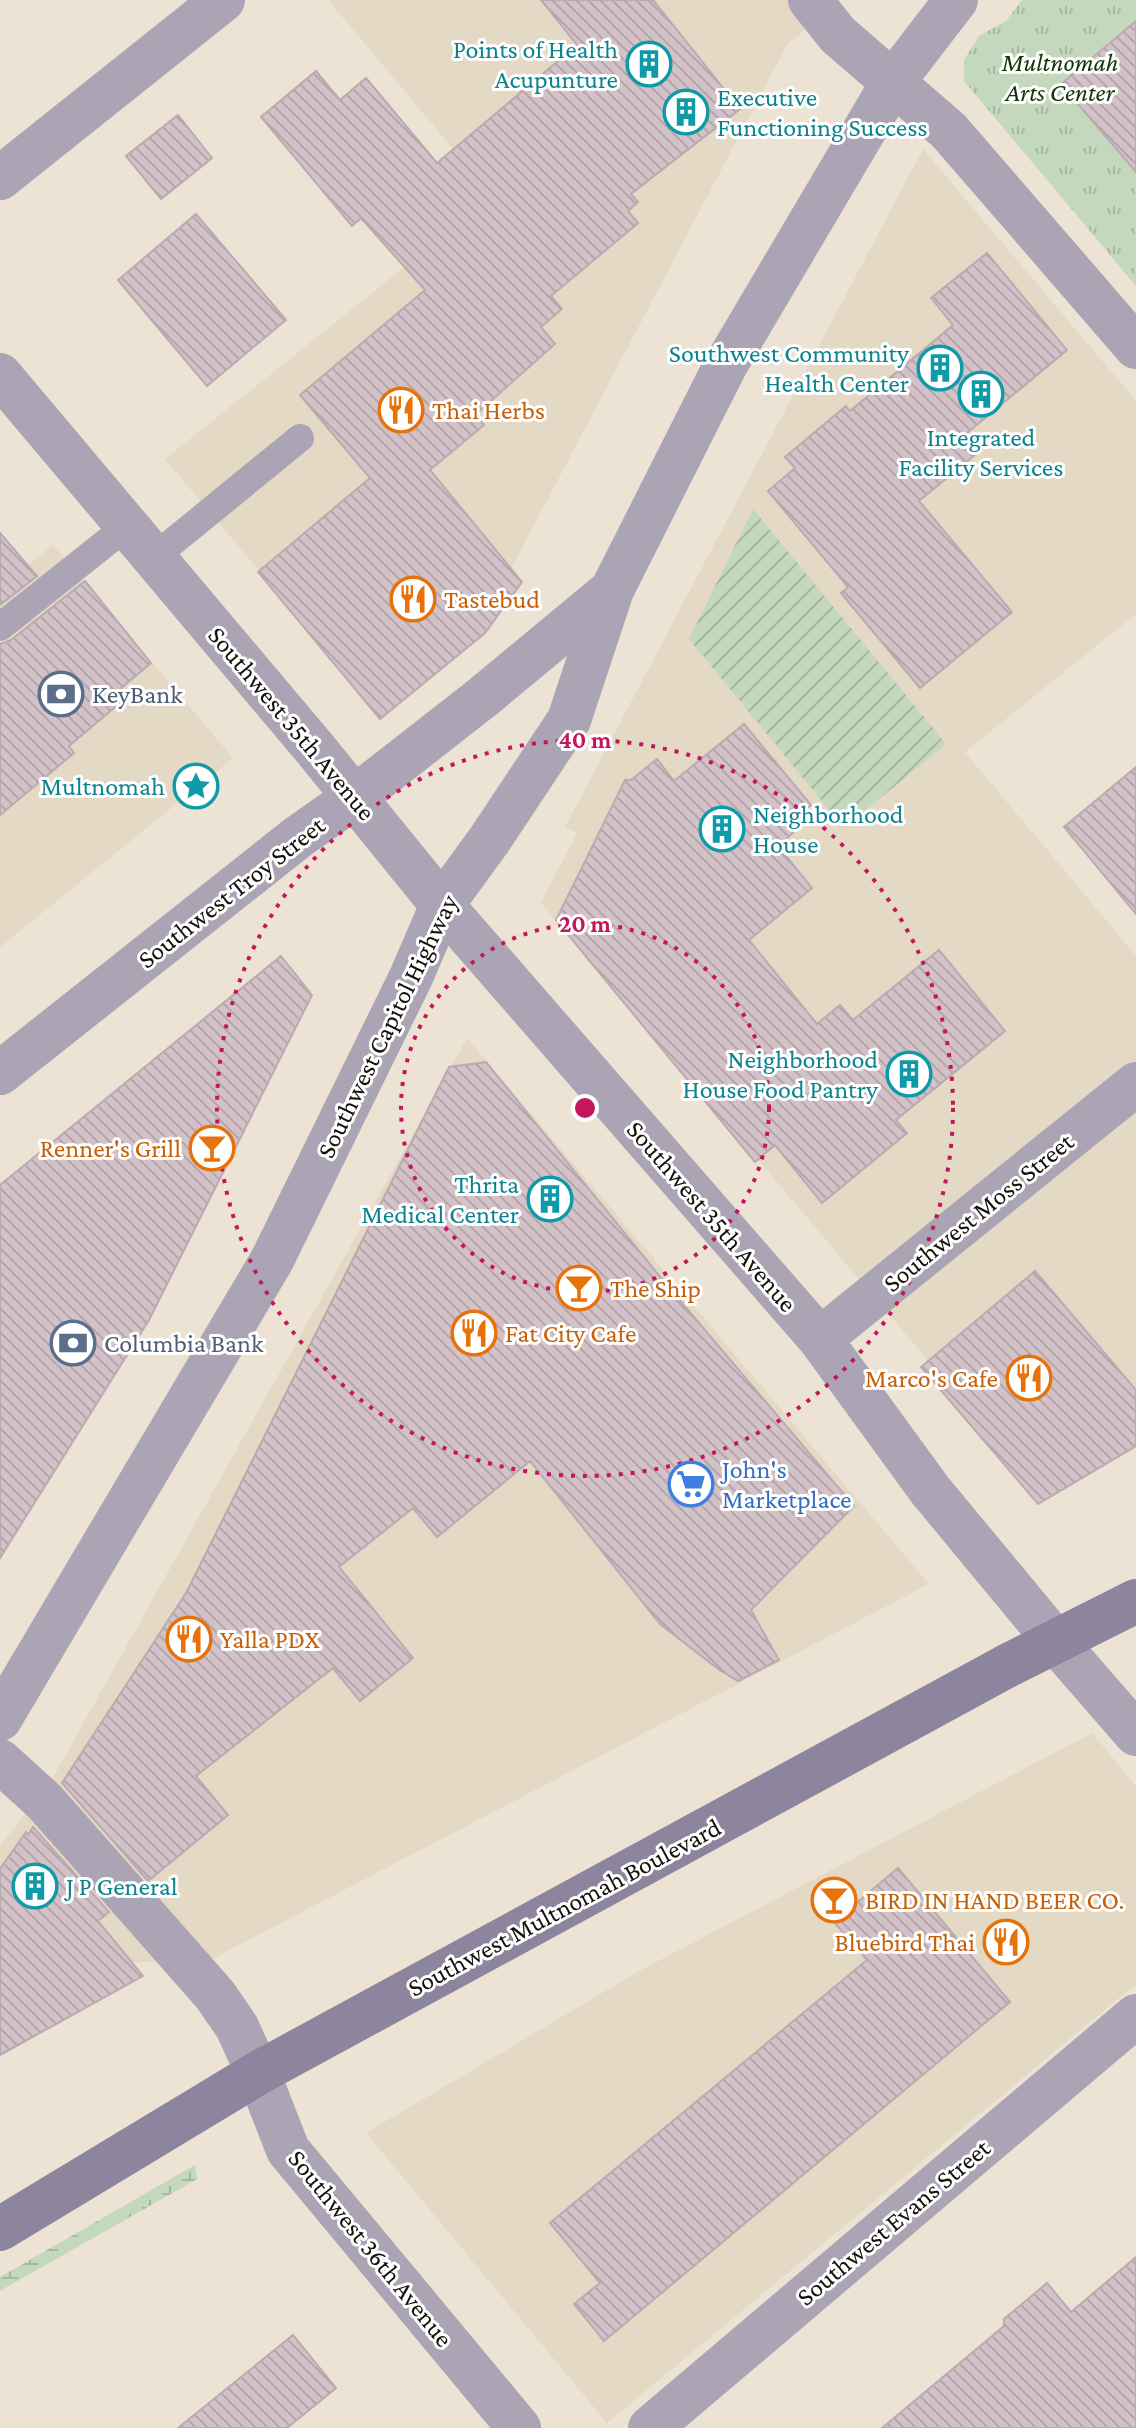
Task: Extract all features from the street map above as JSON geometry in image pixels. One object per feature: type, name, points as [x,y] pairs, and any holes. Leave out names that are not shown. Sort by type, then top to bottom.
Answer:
[{"type":"main road","name":"Southwest Multnomah Boulevard","points":[[0,2229],[258,2073],[1005,1667],[1136,1601]]},
{"type":"street","points":[[0,178],[223,0]]},
{"type":"street","points":[[810,0],[838,35],[949,131],[1136,347]]},
{"type":"street","name":"Southwest Capitol Highway","points":[[0,1719],[272,1260],[411,977],[442,905],[569,720],[612,590],[725,366],[893,82],[956,0]]},
{"type":"street","name":"Southwest 35th Avenue","points":[[0,375],[442,905],[820,1339],[930,1490],[1136,1734]]},
{"type":"street","name":"Southwest Troy Street","points":[[0,1073],[298,837],[355,797],[483,697],[612,590]]},
{"type":"street","name":"Southwest Moss Street","points":[[820,1339],[1136,1084]]},
{"type":"street","name":"Southwest 36th Avenue","points":[[0,1761],[45,1802],[215,1995],[237,2027],[288,2150],[519,2428]]},
{"type":"street","name":"Southwest Evans Street","points":[[650,2428],[1136,2016]]},
{"type":"lane","points":[[0,627],[140,542],[300,438]]},
{"type":"shaded area","points":[[328,0],[840,0],[787,45],[484,620],[375,708],[165,459],[493,196]]},
{"type":"shaded area","points":[[923,149],[1136,401],[1136,614],[965,752],[1136,956],[1136,1442],[1040,1493],[541,903],[577,833],[565,827]]},
{"type":"shaded area","points":[[53,545],[233,758],[0,947],[0,588]]},
{"type":"shaded area","points":[[467,1038],[929,1584],[216,1957],[131,1963],[0,2035],[0,1846],[51,1781]]},
{"type":"shaded area","points":[[1092,1733],[1136,1786],[1136,1984],[607,2423],[366,2133],[641,1970]]},
{"type":"green space","name":"Multnomah Arts Center","points":[[1022,0],[1136,0],[1136,286],[964,81],[964,60],[979,36],[1006,21]]},
{"type":"green space","points":[[753,509],[946,744],[844,828],[689,639]]},
{"type":"green space","points":[[195,2165],[197,2179],[0,2291],[0,2277]]},
{"type":"building","points":[[541,0],[653,0],[740,109],[631,194],[638,202],[628,211],[638,223],[551,296],[562,309],[541,327],[555,344],[475,415],[484,425],[430,470],[522,582],[485,633],[380,719],[258,572],[370,478],[300,395],[425,290],[361,218],[352,226],[261,117],[316,71],[340,100],[366,78],[437,163],[577,45]]},
{"type":"building","points":[[1136,21],[1136,172],[1061,84]]},
{"type":"building","points":[[178,115],[212,158],[161,199],[126,156]]},
{"type":"building","points":[[196,214],[286,320],[207,386],[118,280]]},
{"type":"building","points":[[987,253],[1067,350],[961,438],[975,455],[919,501],[1012,612],[920,688],[841,593],[848,587],[768,491],[795,468],[785,457],[846,406],[850,411],[953,325],[931,298]]},
{"type":"building","points":[[0,533],[37,576],[0,605]]},
{"type":"building","name":"KeyBank","points":[[85,581],[151,663],[119,690],[126,698],[69,746],[74,753],[0,815],[0,644],[11,640]]},
{"type":"building","points":[[744,724],[811,805],[786,825],[793,833],[778,846],[812,888],[749,940],[817,1024],[840,1005],[853,1020],[939,950],[1005,1031],[896,1120],[907,1133],[822,1203],[775,1145],[755,1162],[556,920],[625,780],[631,780],[657,759],[674,781]]},
{"type":"building","points":[[1136,767],[1136,914],[1064,827]]},
{"type":"building","points":[[281,956],[312,995],[149,1320],[0,1558],[0,1185]]},
{"type":"building","points":[[486,1062],[666,1284],[854,1506],[751,1610],[779,1660],[738,1681],[660,1624],[530,1461],[437,1537],[413,1508],[339,1567],[413,1658],[360,1701],[333,1668],[196,1776],[228,1815],[148,1881],[62,1783],[186,1593],[449,1067]]},
{"type":"building","name":"Marco's Cafe","points":[[1035,1271],[1136,1390],[1136,1446],[1038,1504],[921,1367]]},
{"type":"building","points":[[33,1827],[109,1912],[98,1921],[143,1976],[0,2055],[0,1869],[26,1832],[28,1835]]},
{"type":"building","points":[[898,1868],[1010,2002],[604,2341],[574,2304],[600,2283],[550,2223],[867,1960],[834,1922]]},
{"type":"building","points":[[1136,2257],[1136,2428],[882,2428],[1004,2326],[1004,2319],[1047,2283],[1071,2312]]},
{"type":"building","points":[[293,2335],[336,2388],[287,2428],[178,2428]]},
{"type":"place","name":"Points of Health Acupunture","points":[[649,64]]},
{"type":"place","name":"Executive Functioning Success","points":[[686,112]]},
{"type":"place","name":"Southwest Community Health Center","points":[[940,368]]},
{"type":"place","name":"Integrated Facility Services","points":[[981,394]]},
{"type":"place","name":"Thai Herbs","points":[[401,410]]},
{"type":"place","name":"Tastebud","points":[[413,599]]},
{"type":"place","name":"KeyBank","points":[[61,694]]},
{"type":"place","name":"Multnomah","points":[[196,786]]},
{"type":"place","name":"Neighborhood House","points":[[722,829]]},
{"type":"place","name":"Neighborhood House Food Pantry","points":[[909,1074]]},
{"type":"place","name":"Renner's Grill","points":[[212,1148]]},
{"type":"place","name":"Thrita Medical Center","points":[[550,1199]]},
{"type":"place","name":"The Ship","points":[[579,1288]]},
{"type":"place","name":"Fat City Cafe","points":[[474,1333]]},
{"type":"place","name":"Columbia Bank","points":[[73,1343]]},
{"type":"place","name":"Marco's Cafe","points":[[1029,1378]]},
{"type":"place","name":"John's Marketplace","points":[[691,1484]]},
{"type":"place","name":"Yalla PDX","points":[[189,1639]]},
{"type":"place","name":"J P General","points":[[35,1886]]},
{"type":"place","name":"BIRD IN HAND BEER CO.","points":[[834,1900]]},
{"type":"place","name":"Bluebird Thai","points":[[1006,1942]]}]
